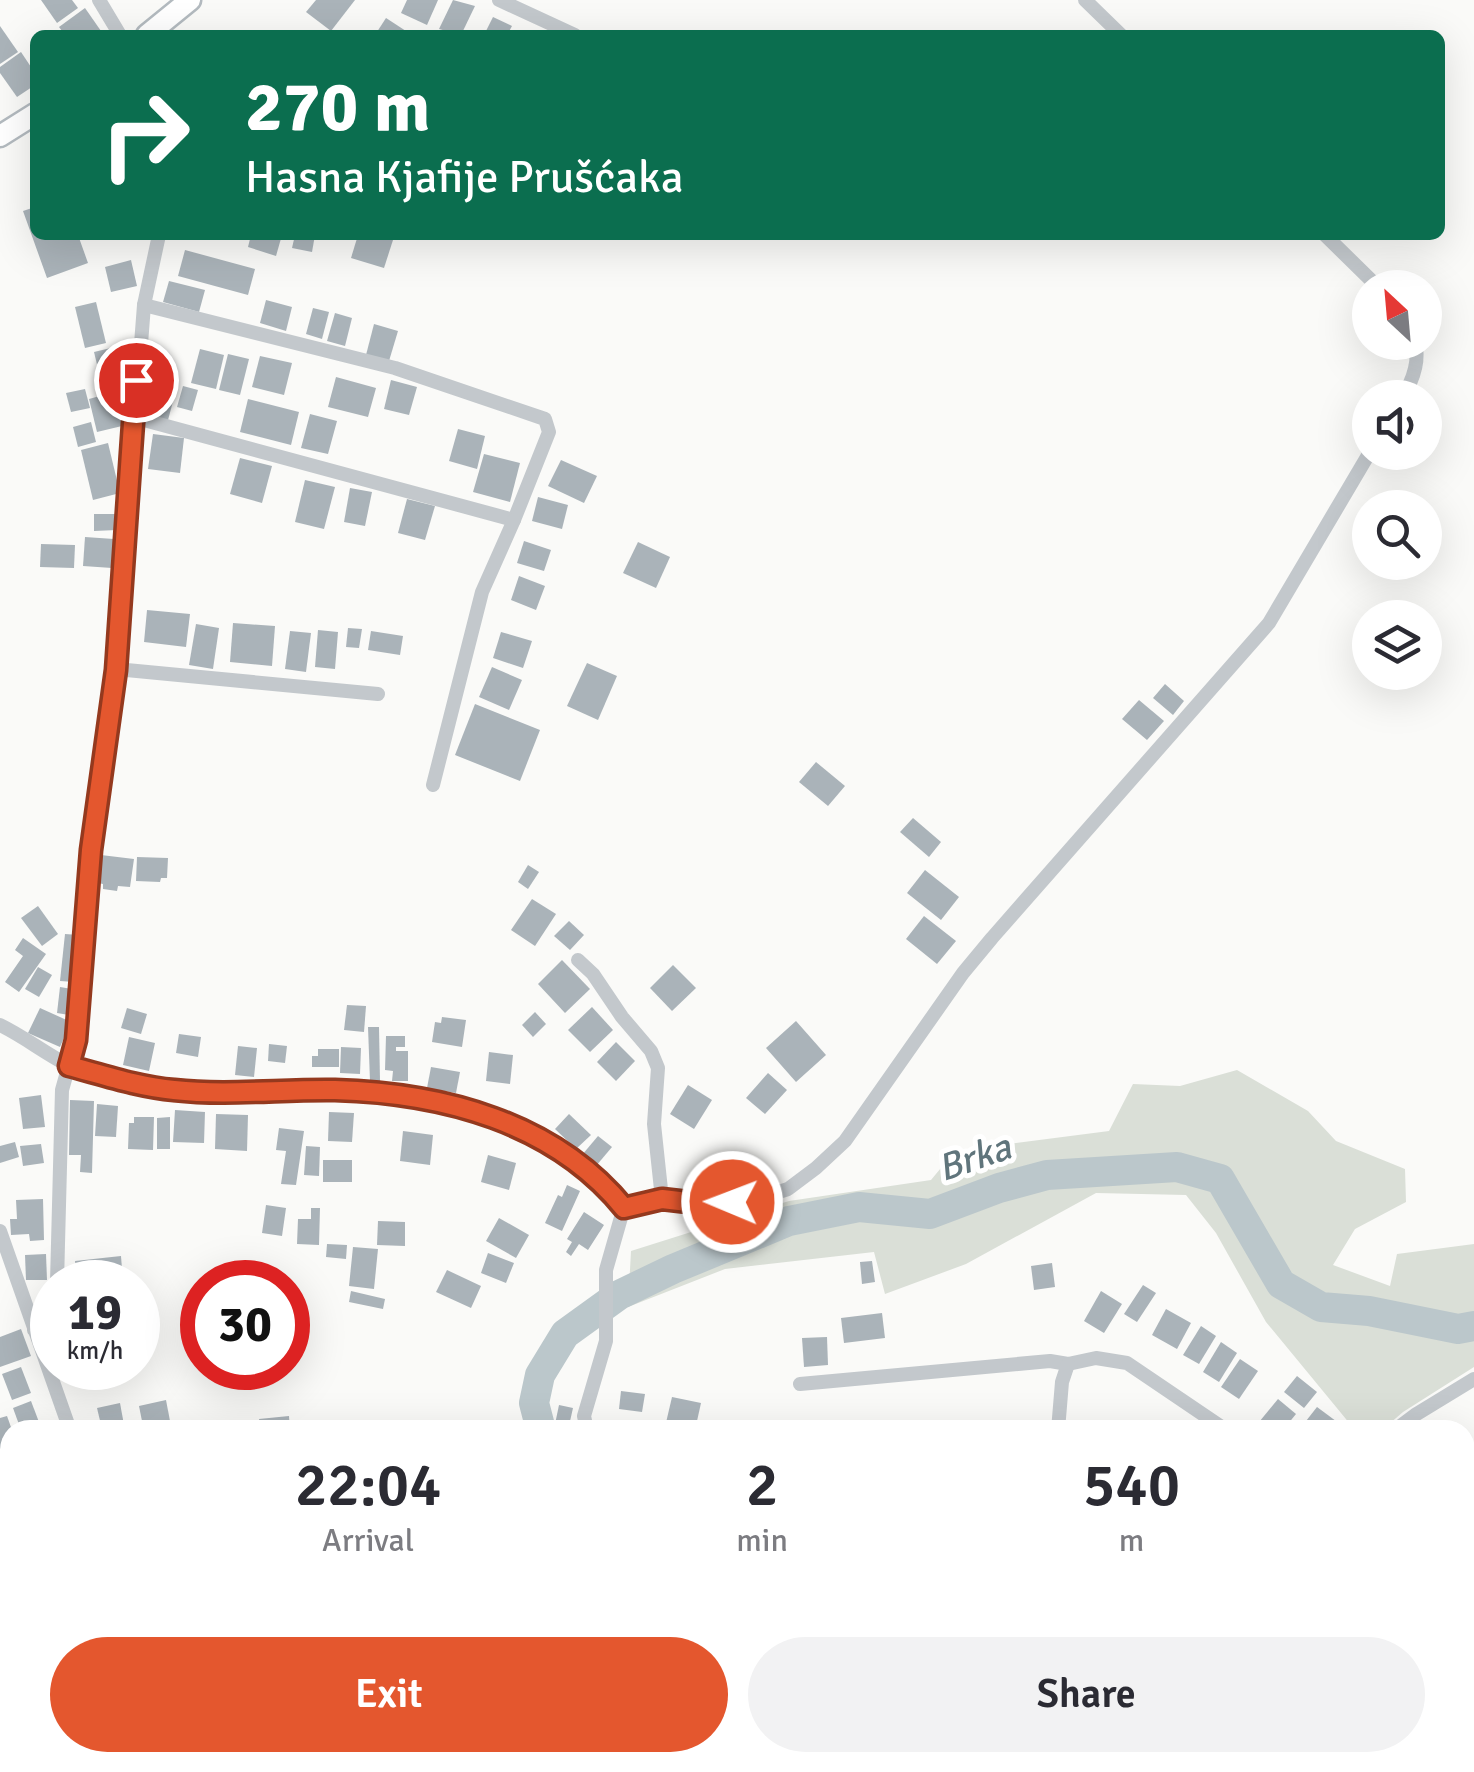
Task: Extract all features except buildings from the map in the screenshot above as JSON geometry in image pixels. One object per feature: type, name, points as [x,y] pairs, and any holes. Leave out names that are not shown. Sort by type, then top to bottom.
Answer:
[{"type":"main road","points":[[153,30],[190,0]]},
{"type":"main road","points":[[0,136],[30,117]]},
{"type":"street","points":[[99,0],[117,30]]},
{"type":"street","points":[[498,0],[564,30]]},
{"type":"street","points":[[1085,0],[1116,30]]},
{"type":"street","points":[[57,1260],[62,1090],[76,1040],[91,850],[116,670],[144,305],[158,240]]},
{"type":"street","points":[[1330,240],[1361,270]]},
{"type":"street","points":[[144,305],[394,368],[544,419],[549,432],[482,592],[433,785]]},
{"type":"street","points":[[133,417],[514,520]]},
{"type":"street","points":[[624,1208],[662,1199],[717,1202],[760,1198],[788,1189],[845,1140],[963,973],[1269,623],[1359,470]]},
{"type":"street","points":[[116,670],[378,694]]},
{"type":"street","points":[[578,960],[651,1051],[658,1068],[654,1124],[662,1199]]},
{"type":"street","points":[[0,1026],[69,1066],[174,1090],[400,1094],[467,1110],[532,1132],[580,1162],[624,1208]]},
{"type":"street","points":[[585,1420],[606,1341],[606,1270],[624,1208]]},
{"type":"street","points":[[0,1232],[30,1318]]},
{"type":"street","points":[[800,1384],[1050,1361],[1068,1364],[1096,1358],[1128,1363],[1211,1420]]},
{"type":"street","points":[[1059,1420],[1062,1382],[1068,1364]]},
{"type":"street","points":[[1408,1420],[1474,1379]]},
{"type":"street","points":[[56,1390],[66,1420]]},
{"type":"shaded area","points":[[1237,1070],[1308,1111],[1336,1141],[1405,1169],[1406,1202],[1355,1229],[1333,1265],[1390,1286],[1397,1254],[1474,1244],[1474,1367],[1394,1420],[1347,1420],[1266,1322],[1216,1233],[1186,1195],[1096,1193],[966,1264],[885,1294],[874,1252],[725,1269],[628,1307],[631,1251],[789,1201],[931,1180],[955,1151],[1109,1131],[1133,1084],[1180,1086]]},
{"type":"waterway","name":"Brka","points":[[538,1420],[534,1403],[540,1375],[565,1334],[619,1295],[789,1221],[859,1207],[930,1214],[1047,1175],[1177,1167],[1220,1179],[1281,1284],[1321,1307],[1369,1311],[1458,1329],[1474,1326]]},
{"type":"route","points":[[136,380],[116,670],[91,850],[76,1040],[69,1066],[174,1090],[400,1094],[467,1110],[532,1132],[580,1162],[624,1208],[662,1199],[732,1202]]}]
